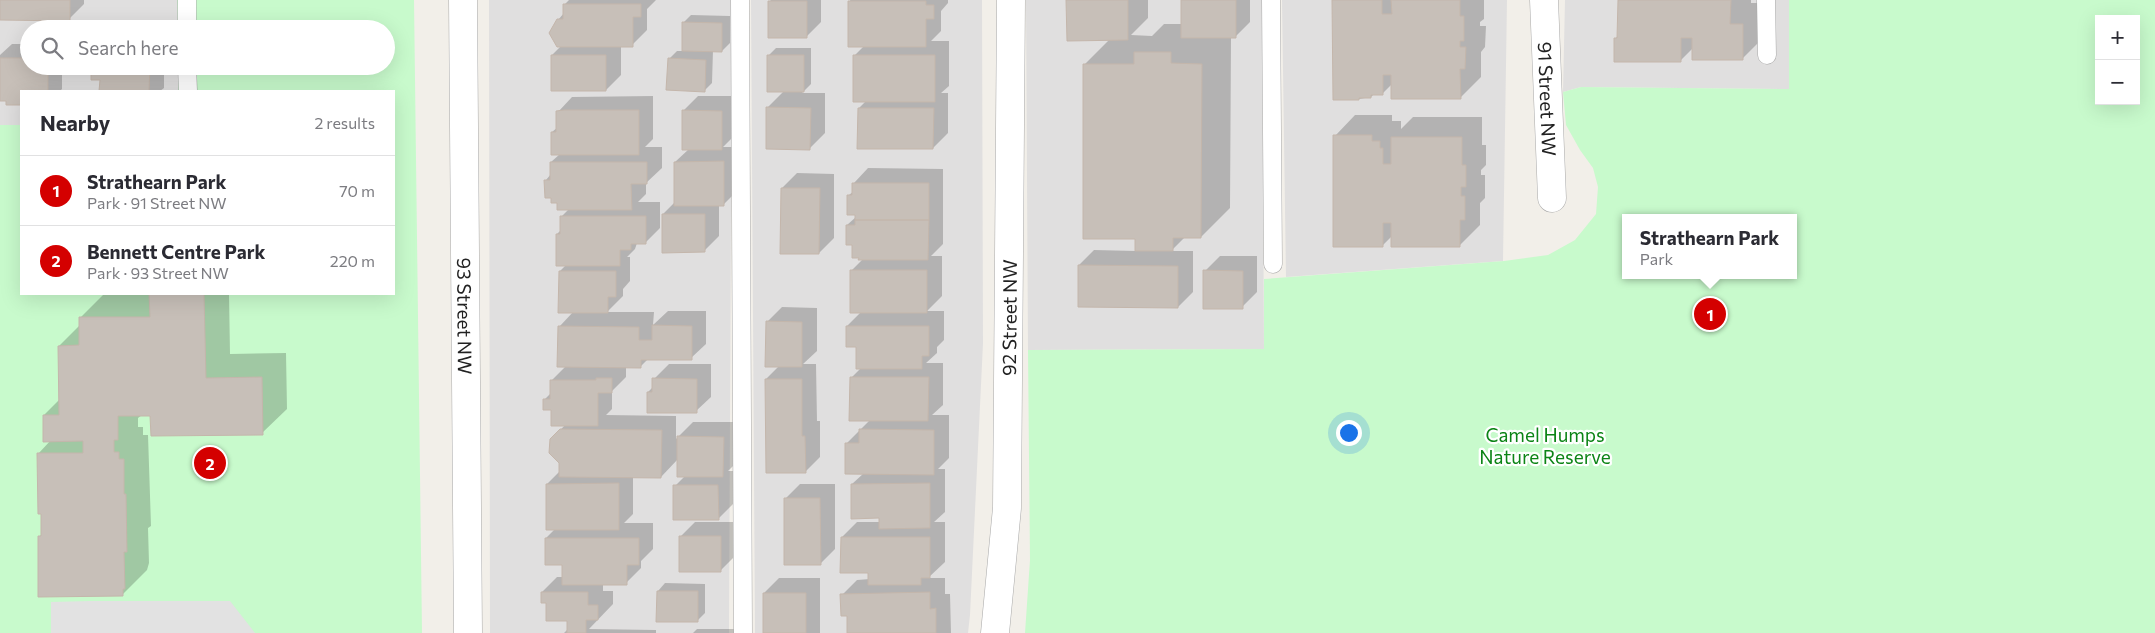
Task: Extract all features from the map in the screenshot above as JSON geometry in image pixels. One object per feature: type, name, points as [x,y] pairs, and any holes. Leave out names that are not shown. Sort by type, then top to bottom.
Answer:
[{"type":"street","name":"93 Street NW","points":[[463,0],[468,633]]},
{"type":"street","name":"92 Street NW","points":[[995,633],[1007,508],[1011,0]]},
{"type":"street","name":"91 Street NW","points":[[1544,0],[1552,198]]},
{"type":"lane","points":[[186,0],[187,20]]},
{"type":"lane","points":[[740,0],[743,633]]},
{"type":"lane","points":[[1271,0],[1274,264]]},
{"type":"lane","points":[[1766,0],[1766,55]]},
{"type":"lane","points":[[187,75],[188,90]]},
{"type":"shaded area","points":[[0,0],[177,0],[178,20],[20,20],[20,75],[178,75],[178,90],[20,90],[20,125],[0,125]]},
{"type":"shaded area","points":[[489,0],[732,0],[729,633],[490,633]]},
{"type":"shaded area","points":[[751,0],[982,0],[983,343],[968,633],[755,633]]},
{"type":"shaded area","points":[[1026,0],[1262,0],[1264,349],[1028,350]]},
{"type":"shaded area","points":[[1282,0],[1507,0],[1503,261],[1286,277]]},
{"type":"shaded area","points":[[1565,0],[1789,0],[1790,89],[1581,87],[1563,92]]},
{"type":"shaded area","points":[[230,601],[255,633],[51,633],[51,602]]},
{"type":"green space","points":[[177,0],[414,0],[422,633],[0,633],[0,125],[20,125],[20,295],[395,295],[395,90],[178,90],[178,75],[395,75],[395,20],[178,20]]},
{"type":"green space","name":"Camel Humps Nature Reserve","points":[[1789,0],[2155,0],[2155,633],[1025,633],[1030,560],[1028,350],[1264,349],[1264,279],[1504,261],[1548,255],[1575,240],[1596,214],[1598,187],[1593,168],[1566,125],[1563,92],[1581,87],[1789,89]]},
{"type":"building","points":[[0,0],[70,0],[70,20],[0,20]]},
{"type":"building","points":[[1066,0],[1128,0],[1128,40],[1067,41]]},
{"type":"building","points":[[1181,0],[1236,0],[1236,38],[1181,38]]},
{"type":"building","points":[[1332,0],[1382,0],[1382,14],[1392,14],[1391,0],[1460,0],[1460,16],[1464,16],[1464,41],[1460,41],[1460,47],[1466,47],[1465,69],[1460,69],[1461,99],[1391,99],[1391,75],[1383,75],[1383,95],[1371,95],[1371,98],[1359,98],[1359,100],[1333,100]]},
{"type":"building","points":[[1618,0],[1731,0],[1730,24],[1743,24],[1743,60],[1692,60],[1692,38],[1681,38],[1681,62],[1614,62],[1614,38],[1617,38]]},
{"type":"building","points":[[768,1],[807,1],[807,38],[768,38]]},
{"type":"building","points":[[848,1],[926,1],[926,5],[934,5],[934,19],[926,19],[926,47],[848,47]]},
{"type":"building","points":[[563,4],[641,4],[641,17],[633,17],[633,47],[557,47],[549,33],[557,19],[563,19]]},
{"type":"building","points":[[682,22],[722,23],[722,52],[682,51]]},
{"type":"building","points":[[1134,52],[1171,52],[1171,63],[1202,64],[1201,238],[1173,238],[1173,251],[1135,251],[1135,239],[1083,239],[1083,64],[1134,64]]},
{"type":"building","points":[[551,55],[606,55],[606,91],[551,91]]},
{"type":"building","points":[[767,55],[804,55],[804,92],[767,92]]},
{"type":"building","points":[[853,55],[935,55],[935,102],[853,102]]},
{"type":"building","points":[[0,58],[20,58],[20,75],[48,75],[48,90],[20,90],[20,105],[6,105],[6,101],[0,101]]},
{"type":"building","points":[[668,58],[706,60],[705,92],[666,90]]},
{"type":"building","points":[[91,75],[150,75],[149,90],[99,90],[100,80],[91,80]]},
{"type":"building","points":[[766,107],[811,108],[810,150],[766,149]]},
{"type":"building","points":[[858,108],[934,108],[933,149],[857,149]]},
{"type":"building","points":[[639,110],[639,155],[551,155],[551,132],[556,132],[556,111]]},
{"type":"building","points":[[682,110],[722,111],[722,150],[682,150]]},
{"type":"building","points":[[1333,135],[1372,135],[1372,141],[1380,141],[1380,148],[1383,148],[1383,164],[1391,164],[1391,137],[1462,137],[1462,165],[1466,165],[1466,187],[1461,187],[1461,196],[1465,196],[1465,220],[1460,220],[1460,247],[1391,247],[1391,223],[1383,223],[1383,247],[1333,247]]},
{"type":"building","points":[[724,161],[724,206],[674,206],[674,162]]},
{"type":"building","points":[[550,162],[647,162],[647,184],[631,184],[632,210],[557,210],[557,203],[551,203],[551,198],[545,198],[544,180],[550,180]]},
{"type":"building","points":[[852,183],[929,183],[929,220],[855,220],[855,215],[847,215],[847,195],[852,195]]},
{"type":"building","points":[[781,188],[820,188],[819,254],[780,254]]},
{"type":"building","points":[[662,214],[705,214],[705,252],[662,253]]},
{"type":"building","points":[[560,216],[646,216],[646,244],[631,244],[631,250],[620,250],[620,266],[556,266],[556,234],[560,234]]},
{"type":"building","points":[[855,220],[929,220],[928,260],[858,260],[859,258],[852,258],[852,245],[846,245],[846,225],[855,225]]},
{"type":"building","points":[[1078,265],[1178,266],[1178,308],[1078,307]]},
{"type":"building","points":[[850,270],[927,270],[927,313],[850,313]]},
{"type":"building","points":[[1203,270],[1243,271],[1243,309],[1203,309]]},
{"type":"building","points":[[559,271],[616,271],[616,297],[608,297],[608,313],[558,313]]},
{"type":"building","points":[[149,295],[204,295],[206,378],[262,377],[263,435],[151,436],[150,416],[118,416],[118,440],[114,440],[114,452],[119,452],[119,459],[124,459],[124,494],[126,494],[127,552],[124,552],[125,589],[123,589],[123,596],[38,597],[38,536],[41,536],[41,514],[38,514],[37,453],[83,453],[83,441],[43,442],[43,415],[59,415],[58,346],[79,345],[79,317],[150,317]]},
{"type":"building","points":[[766,321],[802,322],[802,367],[765,367]]},
{"type":"building","points":[[652,325],[692,326],[692,360],[641,360],[641,368],[557,367],[558,326],[639,327],[639,340],[652,340]]},
{"type":"building","points":[[846,326],[929,326],[929,356],[922,356],[922,369],[856,369],[856,347],[846,347]]},
{"type":"building","points":[[850,377],[929,377],[928,421],[849,421]]},
{"type":"building","points":[[596,378],[612,378],[612,393],[598,393],[598,426],[551,426],[551,410],[543,410],[543,399],[550,399],[550,380],[596,380]]},
{"type":"building","points":[[652,378],[697,379],[697,413],[647,413],[647,392],[652,392]]},
{"type":"building","points":[[765,379],[802,379],[802,436],[805,436],[806,473],[766,473]]},
{"type":"building","points":[[560,429],[662,430],[661,478],[559,477],[559,463],[549,453],[550,439]]},
{"type":"building","points":[[859,429],[934,430],[934,475],[845,474],[845,443],[859,443]]},
{"type":"building","points":[[677,436],[724,437],[723,477],[677,477]]},
{"type":"building","points":[[619,483],[619,530],[546,530],[546,484]]},
{"type":"building","points":[[930,483],[930,528],[879,529],[879,518],[851,519],[851,484]]},
{"type":"building","points":[[673,485],[718,485],[719,520],[673,520]]},
{"type":"building","points":[[784,498],[820,498],[821,565],[784,565]]},
{"type":"building","points":[[679,536],[721,536],[721,572],[679,572]]},
{"type":"building","points":[[841,537],[930,537],[930,578],[921,578],[921,585],[868,585],[868,573],[840,573]]},
{"type":"building","points":[[545,538],[639,538],[639,565],[627,565],[627,585],[562,585],[562,565],[545,565]]},
{"type":"building","points":[[657,591],[698,591],[698,622],[656,622]]},
{"type":"building","points":[[541,592],[588,592],[588,605],[598,605],[598,620],[586,620],[586,633],[567,633],[567,621],[546,621],[546,603],[541,603]]},
{"type":"building","points":[[930,592],[930,609],[936,608],[936,633],[847,633],[847,616],[841,616],[840,594]]},
{"type":"building","points":[[763,593],[806,593],[806,633],[763,633]]},
{"type":"place","name":"Strathearn Park","points":[[1710,314]]},
{"type":"place","name":"Bennett Centre Park","points":[[210,463]]}]
